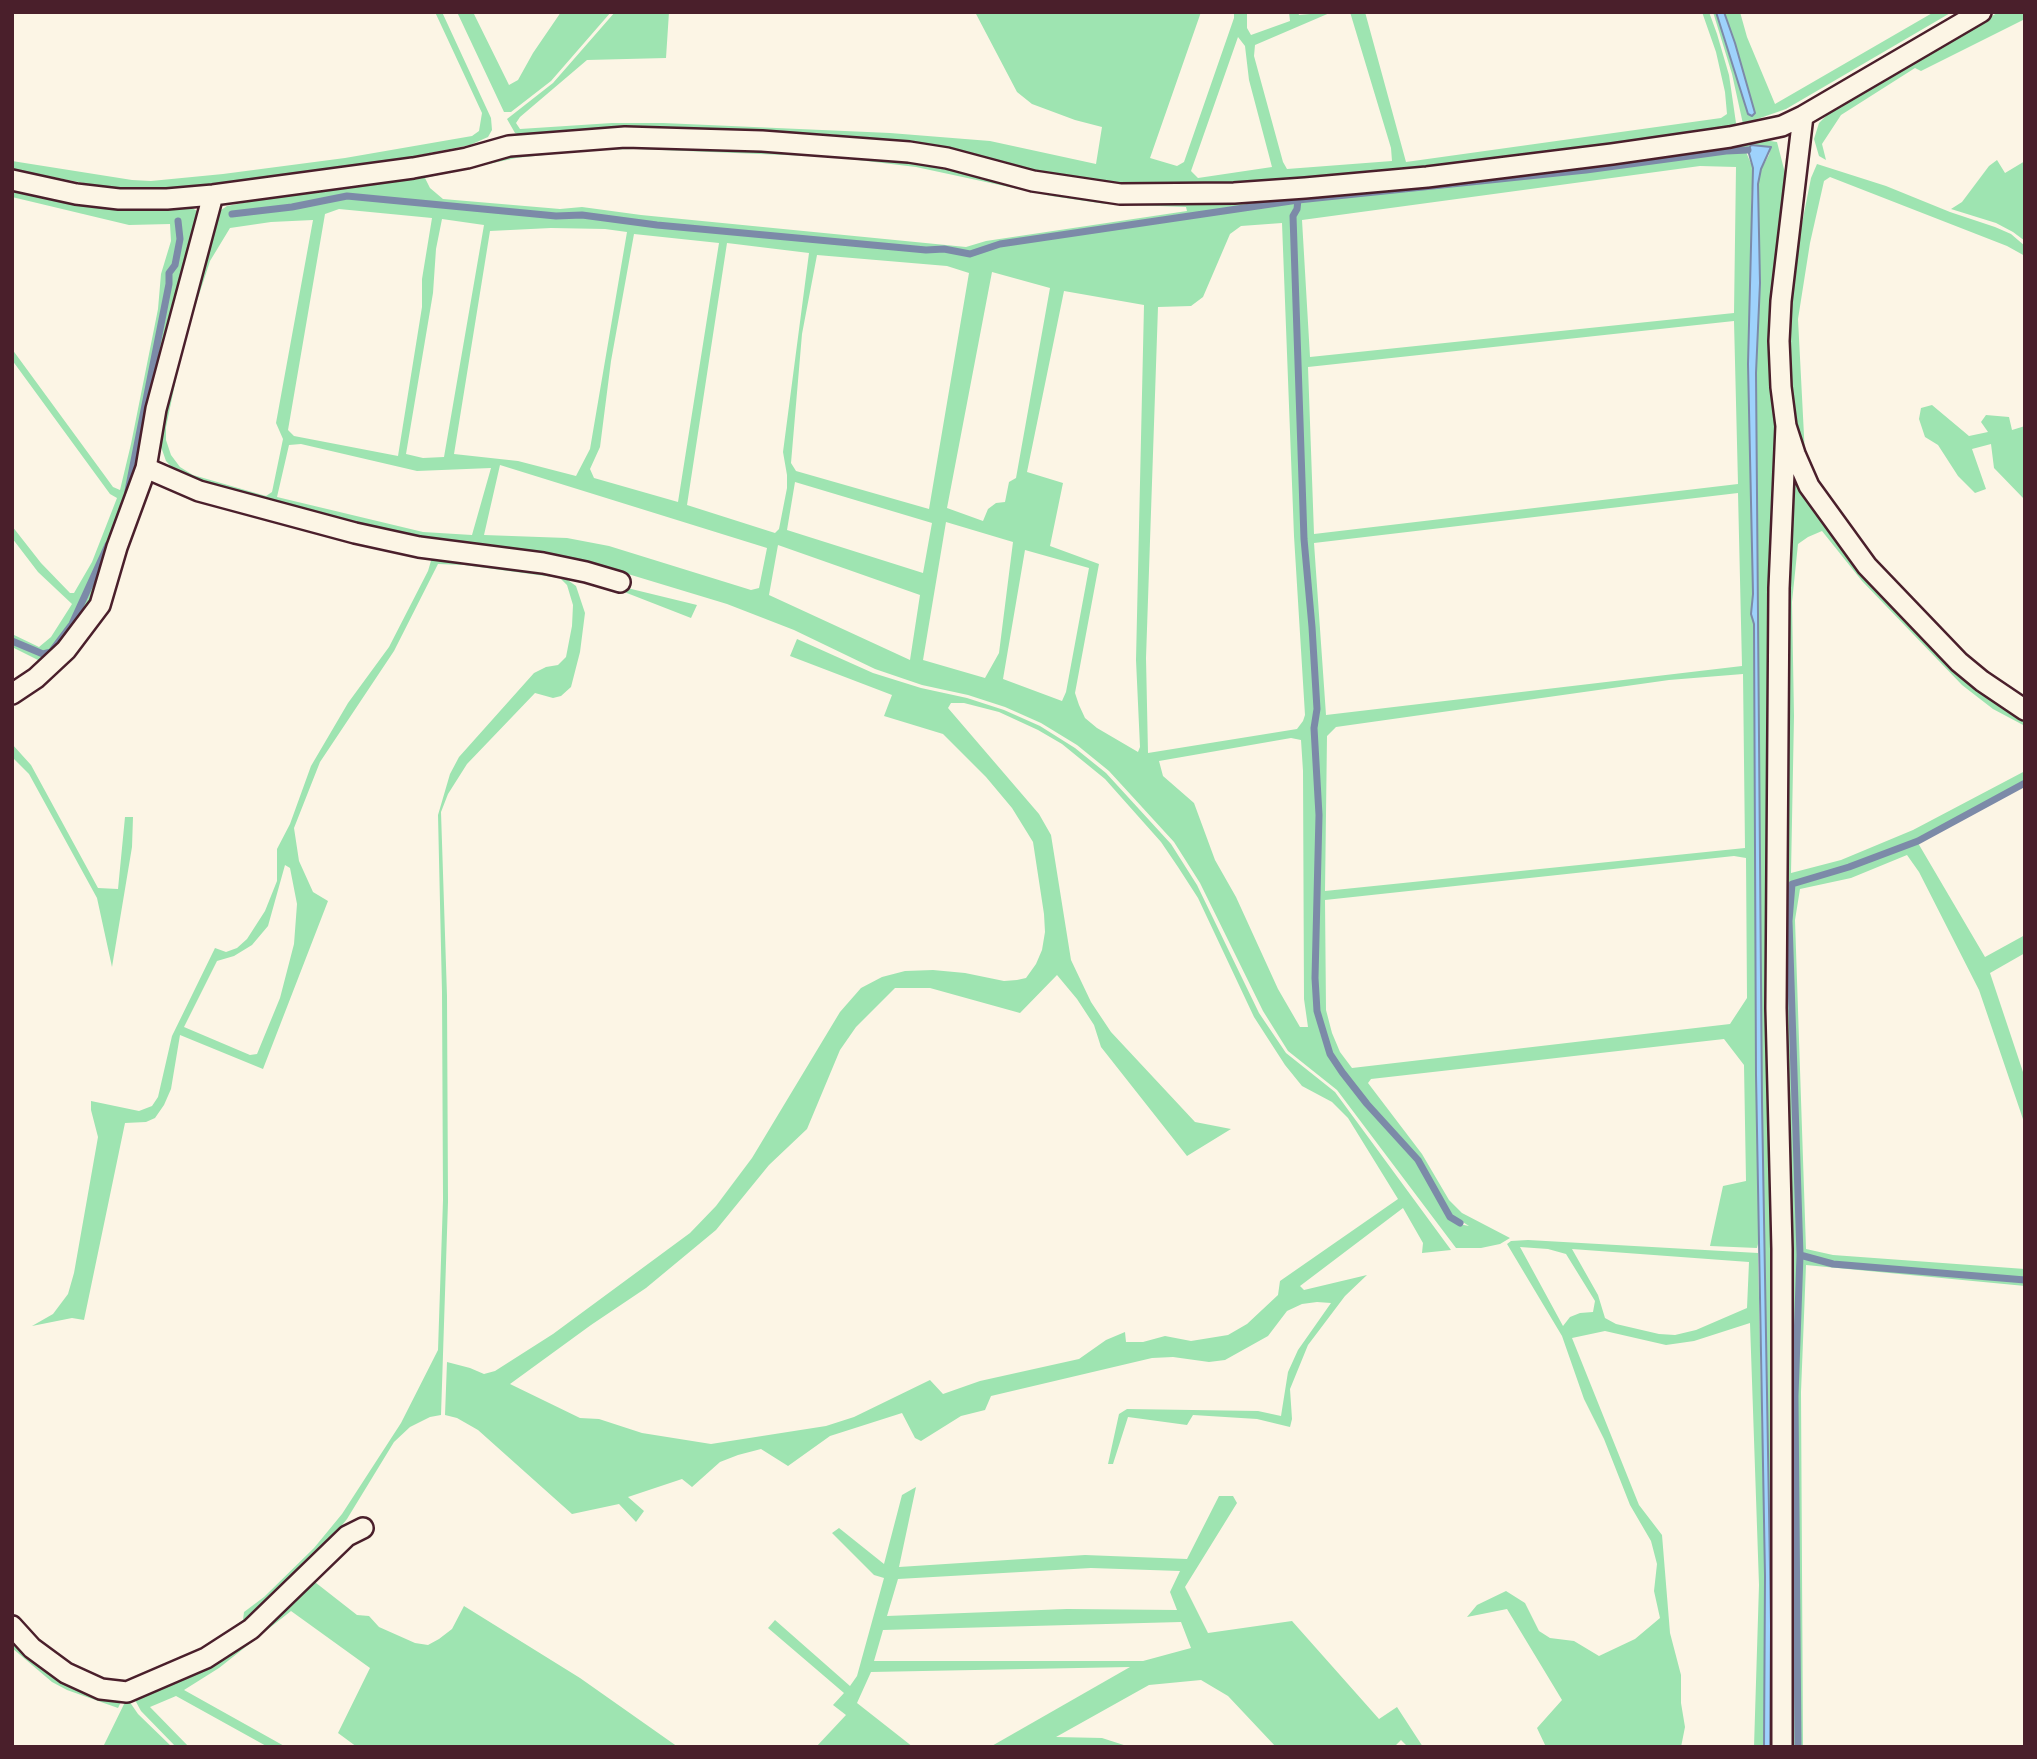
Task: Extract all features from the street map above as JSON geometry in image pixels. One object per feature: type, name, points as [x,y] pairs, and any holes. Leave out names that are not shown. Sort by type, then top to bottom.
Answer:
[{"type":"street","points":[[12,180],[76,194],[119,199],[166,199],[413,168],[467,158],[509,146],[625,137],[832,145],[947,158],[1034,181],[1119,194],[1234,193],[1427,177],[1625,152],[1782,126],[1981,12]]},
{"type":"street","points":[[1782,1747],[1782,1249],[1776,1008],[1779,588],[1786,426],[1781,387],[1780,320],[1803,116]]},
{"type":"street","points":[[12,694],[36,678],[66,650],[100,605],[145,468],[156,409],[213,195]]},
{"type":"street","points":[[1786,426],[1810,486],[1867,566],[1959,662],[2025,710]]},
{"type":"street","points":[[145,468],[199,491],[333,528],[419,547],[543,563],[620,582]]},
{"type":"street","points":[[12,1626],[32,1648],[66,1673],[101,1689],[127,1692],[206,1658],[251,1629],[347,1536],[363,1528]]},
{"type":"green space","points":[[435,12],[442,12],[491,118],[492,130],[488,137],[470,145],[359,167],[157,190],[104,187],[12,169],[12,161],[151,181],[345,158],[472,136],[479,131],[482,113]]},
{"type":"green space","points":[[457,12],[473,12],[509,85],[518,80],[561,12],[611,12],[551,81],[511,112],[504,112]]},
{"type":"green space","points":[[615,12],[669,12],[666,58],[587,60],[520,117],[516,123],[520,129],[612,123],[663,123],[890,133],[990,141],[1096,164],[1102,127],[1032,104],[1017,92],[975,12],[1201,12],[1150,158],[1177,166],[1184,162],[1234,12],[1247,12],[1247,28],[1251,35],[1290,21],[1289,12],[1298,12],[1299,15],[1332,12],[1255,45],[1254,56],[1283,162],[1287,169],[1392,161],[1391,148],[1350,12],[1365,12],[1406,162],[1721,118],[1727,114],[1725,92],[1716,52],[1702,12],[1709,12],[1729,75],[1736,123],[1733,128],[1404,170],[1240,185],[1112,183],[1023,168],[921,144],[827,134],[650,127],[614,127],[521,135],[515,133],[507,119],[553,83]],"holes":[[[1238,37],[1245,46],[1249,80],[1272,167],[1198,178],[1191,171]]]},
{"type":"green space","points":[[1713,12],[1716,12],[1728,45],[1748,114],[1752,116],[1755,113],[1724,12],[1740,12],[1747,37],[1775,104],[1934,12],[1952,12],[1786,109],[1743,124],[1732,74]]},
{"type":"green space","points":[[1999,12],[2025,12],[2025,19],[1921,71],[1915,68],[1841,115],[1822,144],[1826,160],[1819,156],[1814,139],[1819,123],[1828,114],[1890,73]]},
{"type":"green space","points":[[1757,139],[1777,142],[1785,173],[1775,288],[1776,1747],[1770,1747],[1771,1626],[1762,1102],[1756,373],[1760,283],[1758,184],[1761,169],[1771,147],[1751,145],[1748,149],[1726,149],[1586,168],[1298,198],[1000,243],[970,252],[944,247],[926,248],[658,223],[582,213],[556,215],[346,194],[319,201],[230,214],[262,213],[347,198],[556,218],[582,217],[657,227],[926,252],[944,251],[970,256],[1000,246],[1296,202],[1291,216],[1302,539],[1311,627],[1315,709],[1312,729],[1317,815],[1313,978],[1315,1011],[1329,1055],[1352,1089],[1416,1161],[1449,1218],[1469,1226],[1452,1215],[1419,1159],[1343,1072],[1332,1053],[1319,1011],[1317,977],[1321,815],[1315,729],[1319,709],[1306,539],[1295,217],[1300,201],[1586,172],[1726,152],[1746,152],[1753,168],[1751,614],[1754,624],[1757,1248],[1710,1246],[1723,1186],[1746,1181],[1744,1065],[1724,1039],[1371,1079],[1368,1083],[1422,1154],[1449,1200],[1462,1213],[1510,1238],[1500,1244],[1481,1248],[1456,1248],[1337,1090],[1288,1051],[1263,1011],[1200,883],[1174,842],[1109,771],[1077,745],[1041,723],[1005,707],[968,695],[922,685],[875,669],[794,630],[727,604],[595,564],[461,547],[265,504],[178,474],[166,461],[159,441],[164,399],[218,212],[227,206],[506,156],[621,144],[836,152],[925,163],[1114,202],[1194,205],[1261,200]],"holes":[[[637,149],[833,157],[916,167],[1051,196],[1106,204],[1186,207],[1187,211],[986,241],[966,247],[582,207],[560,209],[443,199],[430,188],[425,178],[516,158],[592,150]],[[1700,166],[1736,167],[1734,313],[1310,357],[1302,220]],[[339,209],[432,218],[422,279],[422,307],[398,456],[294,436],[288,430],[325,214]],[[442,219],[484,225],[444,457],[423,458],[406,454],[433,293],[436,249]],[[313,220],[276,423],[283,439],[272,492],[266,496],[193,475],[180,467],[171,455],[166,440],[166,427],[184,341],[210,261],[230,228]],[[1282,223],[1294,536],[1305,715],[1297,729],[1148,753],[1146,658],[1158,307],[1191,306],[1203,297],[1230,234],[1241,226]],[[551,228],[627,232],[590,449],[576,476],[518,461],[454,454],[490,231]],[[634,234],[719,243],[678,502],[594,478],[590,469],[600,447],[611,361]],[[727,243],[809,253],[783,452],[787,488],[779,529],[775,533],[687,505]],[[817,255],[947,266],[969,273],[929,509],[796,471],[791,463],[802,334]],[[992,272],[1050,288],[1016,478],[1009,482],[1005,502],[996,503],[988,509],[983,521],[947,508]],[[1064,291],[1144,305],[1136,660],[1140,747],[1138,752],[1085,718],[1075,693],[1099,564],[1050,546],[1063,483],[1027,472]],[[1734,321],[1738,484],[1314,534],[1308,367]],[[301,444],[417,471],[491,468],[472,535],[423,532],[277,497],[289,445]],[[500,465],[767,548],[759,588],[751,590],[609,546],[567,538],[484,535]],[[795,482],[932,523],[923,573],[787,530]],[[1738,493],[1742,666],[1326,715],[1314,543]],[[946,522],[1013,542],[999,653],[985,678],[923,660]],[[778,545],[920,595],[910,660],[769,595]],[[1025,550],[1089,568],[1066,692],[1062,701],[1003,679]],[[1743,674],[1745,848],[1325,891],[1327,736],[1336,727],[1669,680]],[[1291,738],[1301,740],[1304,999],[1308,1027],[1300,1027],[1278,989],[1236,897],[1215,860],[1194,803],[1163,776],[1159,761]],[[1734,856],[1746,858],[1747,998],[1730,1024],[1352,1068],[1340,1052],[1326,1010],[1325,900]]]},
{"type":"green space","points":[[1997,160],[2005,173],[2025,161],[2025,241],[1996,223],[1951,209],[1962,202],[1989,166]]},
{"type":"green space","points":[[1817,164],[1886,186],[2011,234],[2025,246],[2025,256],[2007,246],[1830,177],[1824,181],[1810,243],[1798,319],[1805,455],[1793,422],[1786,353],[1788,294],[1811,178]]},
{"type":"green space","points":[[12,189],[116,206],[192,208],[199,212],[199,217],[170,320],[139,470],[93,601],[60,651],[12,690],[12,681],[39,663],[12,647],[12,642],[43,656],[52,653],[74,625],[115,534],[130,491],[171,273],[177,265],[182,240],[179,220],[176,221],[178,239],[173,264],[168,272],[168,284],[127,490],[112,532],[70,623],[50,650],[43,652],[12,639],[12,634],[39,647],[51,637],[72,604],[38,572],[12,538],[12,526],[41,563],[70,593],[74,593],[92,562],[117,498],[110,494],[12,360],[12,349],[113,487],[120,490],[158,309],[161,274],[171,241],[170,224],[129,225],[12,197]]},
{"type":"green space","points":[[1932,405],[1969,436],[1988,432],[1981,422],[1986,415],[2009,417],[2012,430],[2025,426],[2025,500],[1994,468],[1991,444],[1972,449],[1986,489],[1975,493],[1958,476],[1938,445],[1925,437],[1919,419],[1921,408]]},
{"type":"green space","points":[[1797,481],[2025,717],[2025,726],[1993,709],[1962,685],[1862,581],[1822,531],[1808,537],[1798,544],[1792,602],[1794,716],[1791,873],[1841,860],[1913,830],[2025,771],[2025,781],[1917,840],[1791,883],[1787,921],[1798,1255],[1793,1396],[1796,1747],[1790,1747],[1793,1253],[1788,1187],[1782,927],[1785,591],[1793,482]]},
{"type":"green space","points":[[433,554],[558,573],[576,586],[585,613],[580,652],[571,687],[561,696],[553,698],[535,693],[467,764],[448,794],[441,812],[447,996],[448,1202],[441,1415],[430,1417],[410,1427],[394,1442],[347,1519],[325,1546],[242,1625],[218,1643],[195,1653],[243,1620],[244,1612],[264,1597],[314,1548],[342,1514],[401,1423],[438,1350],[443,1200],[438,815],[450,774],[459,757],[534,673],[558,665],[566,657],[573,605],[567,585],[560,578],[438,564],[394,651],[320,762],[294,828],[299,861],[313,892],[328,901],[263,1069],[180,1035],[171,1089],[164,1105],[155,1118],[146,1122],[125,1123],[84,1320],[72,1318],[32,1326],[53,1314],[68,1294],[74,1273],[98,1137],[91,1101],[139,1111],[152,1106],[158,1097],[172,1036],[215,948],[226,952],[237,948],[247,939],[265,911],[277,881],[277,849],[290,824],[311,766],[348,703],[389,647],[428,571]],"holes":[[[285,865],[290,868],[297,904],[294,944],[280,998],[257,1054],[250,1055],[184,1027],[217,961],[234,956],[252,945],[268,926]]]},
{"type":"green space","points":[[619,586],[697,605],[691,618],[614,588]]},
{"type":"green space","points":[[797,639],[873,673],[1004,710],[1040,726],[1075,748],[1106,773],[1171,844],[1197,885],[1259,1013],[1286,1053],[1335,1092],[1451,1250],[1422,1253],[1423,1243],[1403,1208],[1300,1286],[1304,1290],[1367,1275],[1345,1296],[1308,1345],[1290,1389],[1290,1427],[1257,1419],[1193,1415],[1187,1425],[1128,1417],[1113,1464],[1108,1464],[1119,1414],[1127,1409],[1258,1411],[1281,1416],[1288,1372],[1298,1350],[1331,1303],[1302,1304],[1287,1311],[1268,1336],[1225,1360],[1209,1362],[1173,1357],[1152,1358],[991,1396],[985,1410],[961,1416],[921,1441],[915,1438],[902,1413],[830,1436],[788,1466],[761,1449],[738,1455],[720,1462],[692,1487],[682,1479],[628,1497],[644,1511],[636,1522],[619,1504],[572,1514],[478,1430],[457,1418],[445,1415],[447,1362],[484,1374],[495,1371],[553,1334],[690,1233],[716,1206],[752,1158],[840,1012],[861,988],[882,977],[905,971],[933,970],[1004,981],[1017,980],[1026,978],[1036,964],[1045,932],[1033,842],[1012,808],[986,777],[943,734],[884,716],[892,695],[790,656]],"holes":[[[951,703],[964,703],[999,712],[1062,744],[1105,779],[1161,842],[1198,898],[1254,1017],[1285,1065],[1302,1086],[1332,1102],[1348,1118],[1398,1199],[1280,1281],[1278,1295],[1247,1324],[1228,1335],[1191,1341],[1165,1336],[1143,1342],[1126,1342],[1125,1332],[1106,1340],[1079,1359],[980,1381],[943,1394],[930,1380],[854,1417],[826,1426],[711,1444],[642,1433],[599,1419],[580,1418],[510,1384],[646,1288],[716,1230],[769,1165],[807,1129],[840,1050],[856,1027],[895,988],[930,988],[1020,1013],[1057,975],[1094,1025],[1101,1047],[1187,1156],[1231,1129],[1195,1122],[1111,1032],[1091,1002],[1071,960],[1051,835],[1039,814],[948,708]]]},
{"type":"green space","points":[[12,744],[31,765],[98,888],[118,889],[125,817],[133,817],[132,847],[112,967],[97,898],[29,774],[12,757]]},
{"type":"green space","points":[[1918,843],[1985,957],[2025,935],[2025,953],[1990,973],[2025,1078],[2025,1125],[1979,990],[1919,872],[1907,855],[1851,878],[1800,889],[1795,920],[1806,1249],[1833,1255],[2025,1269],[2025,1278],[1834,1262],[1802,1253],[1790,921],[1794,885],[1849,869]]},
{"type":"green space","points":[[1511,1241],[1758,1253],[1765,1576],[1764,1747],[1754,1747],[1759,1585],[1750,1323],[1694,1341],[1666,1345],[1605,1331],[1572,1338],[1639,1505],[1662,1535],[1670,1633],[1681,1675],[1681,1703],[1685,1727],[1681,1747],[1546,1747],[1537,1728],[1562,1700],[1507,1609],[1467,1617],[1477,1605],[1506,1591],[1525,1603],[1539,1631],[1550,1638],[1574,1641],[1599,1656],[1635,1639],[1660,1618],[1654,1591],[1657,1564],[1651,1541],[1630,1505],[1604,1439],[1584,1399],[1562,1336],[1507,1244]],"holes":[[[1520,1247],[1548,1249],[1566,1254],[1595,1301],[1593,1312],[1570,1317],[1563,1326]],[[1572,1249],[1749,1262],[1747,1308],[1696,1330],[1675,1335],[1616,1324],[1605,1318],[1598,1295]]]},
{"type":"green space","points":[[1801,1257],[1833,1265],[2025,1281],[2025,1286],[1806,1265],[1801,1392],[1803,1747],[1799,1747],[1796,1396]]},
{"type":"green space","points":[[916,1487],[899,1567],[1085,1555],[1187,1559],[1219,1496],[1233,1496],[1237,1503],[1185,1587],[1208,1633],[1292,1621],[1379,1719],[1397,1707],[1423,1747],[1408,1747],[1401,1740],[1394,1747],[1276,1747],[1228,1696],[1201,1680],[1149,1685],[1056,1737],[1102,1738],[1130,1747],[990,1747],[1130,1667],[871,1672],[857,1703],[913,1747],[816,1747],[846,1715],[833,1705],[844,1693],[768,1628],[775,1620],[850,1686],[857,1676],[884,1578],[874,1575],[832,1533],[839,1528],[884,1564],[902,1495]],"holes":[[[1091,1568],[1180,1571],[1170,1592],[1177,1610],[1067,1609],[887,1616],[898,1579]],[[1181,1622],[1191,1648],[1143,1661],[874,1661],[883,1630]]]},
{"type":"green space","points":[[311,1579],[357,1615],[369,1616],[379,1627],[415,1643],[428,1645],[439,1639],[452,1629],[464,1606],[580,1678],[678,1747],[357,1747],[338,1733],[370,1668],[291,1611],[219,1668],[184,1690],[286,1747],[268,1747],[176,1696],[150,1707],[189,1747],[176,1747],[141,1711],[135,1700],[137,1695]]},
{"type":"green space","points":[[12,1613],[40,1644],[75,1669],[111,1681],[143,1676],[120,1686],[65,1667],[12,1619]]},
{"type":"green space","points":[[12,1636],[123,1698],[118,1708],[52,1682],[12,1648]]},
{"type":"green space","points":[[127,1698],[138,1714],[172,1747],[103,1747]]},
{"type":"water","points":[[1716,12],[1724,12],[1735,43],[1755,113],[1752,116],[1748,114]]},
{"type":"water","points":[[1751,145],[1771,147],[1761,169],[1758,184],[1760,283],[1756,373],[1762,1102],[1771,1626],[1770,1747],[1764,1747],[1765,1576],[1756,1075],[1754,624],[1751,614],[1753,594],[1748,364],[1753,168],[1748,150]]},
{"type":"waterway","points":[[232,214],[292,207],[347,196],[556,216],[582,215],[657,225],[926,250],[944,249],[970,254],[1000,244],[1298,200],[1748,150]]},
{"type":"waterway","points":[[1298,200],[1293,216],[1304,539],[1317,709],[1314,728],[1319,815],[1315,978],[1317,1011],[1330,1054],[1342,1072],[1418,1160],[1450,1217],[1460,1223]]},
{"type":"waterway","points":[[128,491],[169,273],[175,265],[180,239],[178,221]]},
{"type":"waterway","points":[[12,641],[43,654],[51,652],[72,624],[108,545]]},
{"type":"waterway","points":[[1798,1747],[1795,1396],[1800,1255],[1789,921],[1792,884],[1849,867],[1918,841],[2025,783]]},
{"type":"waterway","points":[[1800,1255],[1833,1264],[2025,1280]]}]
